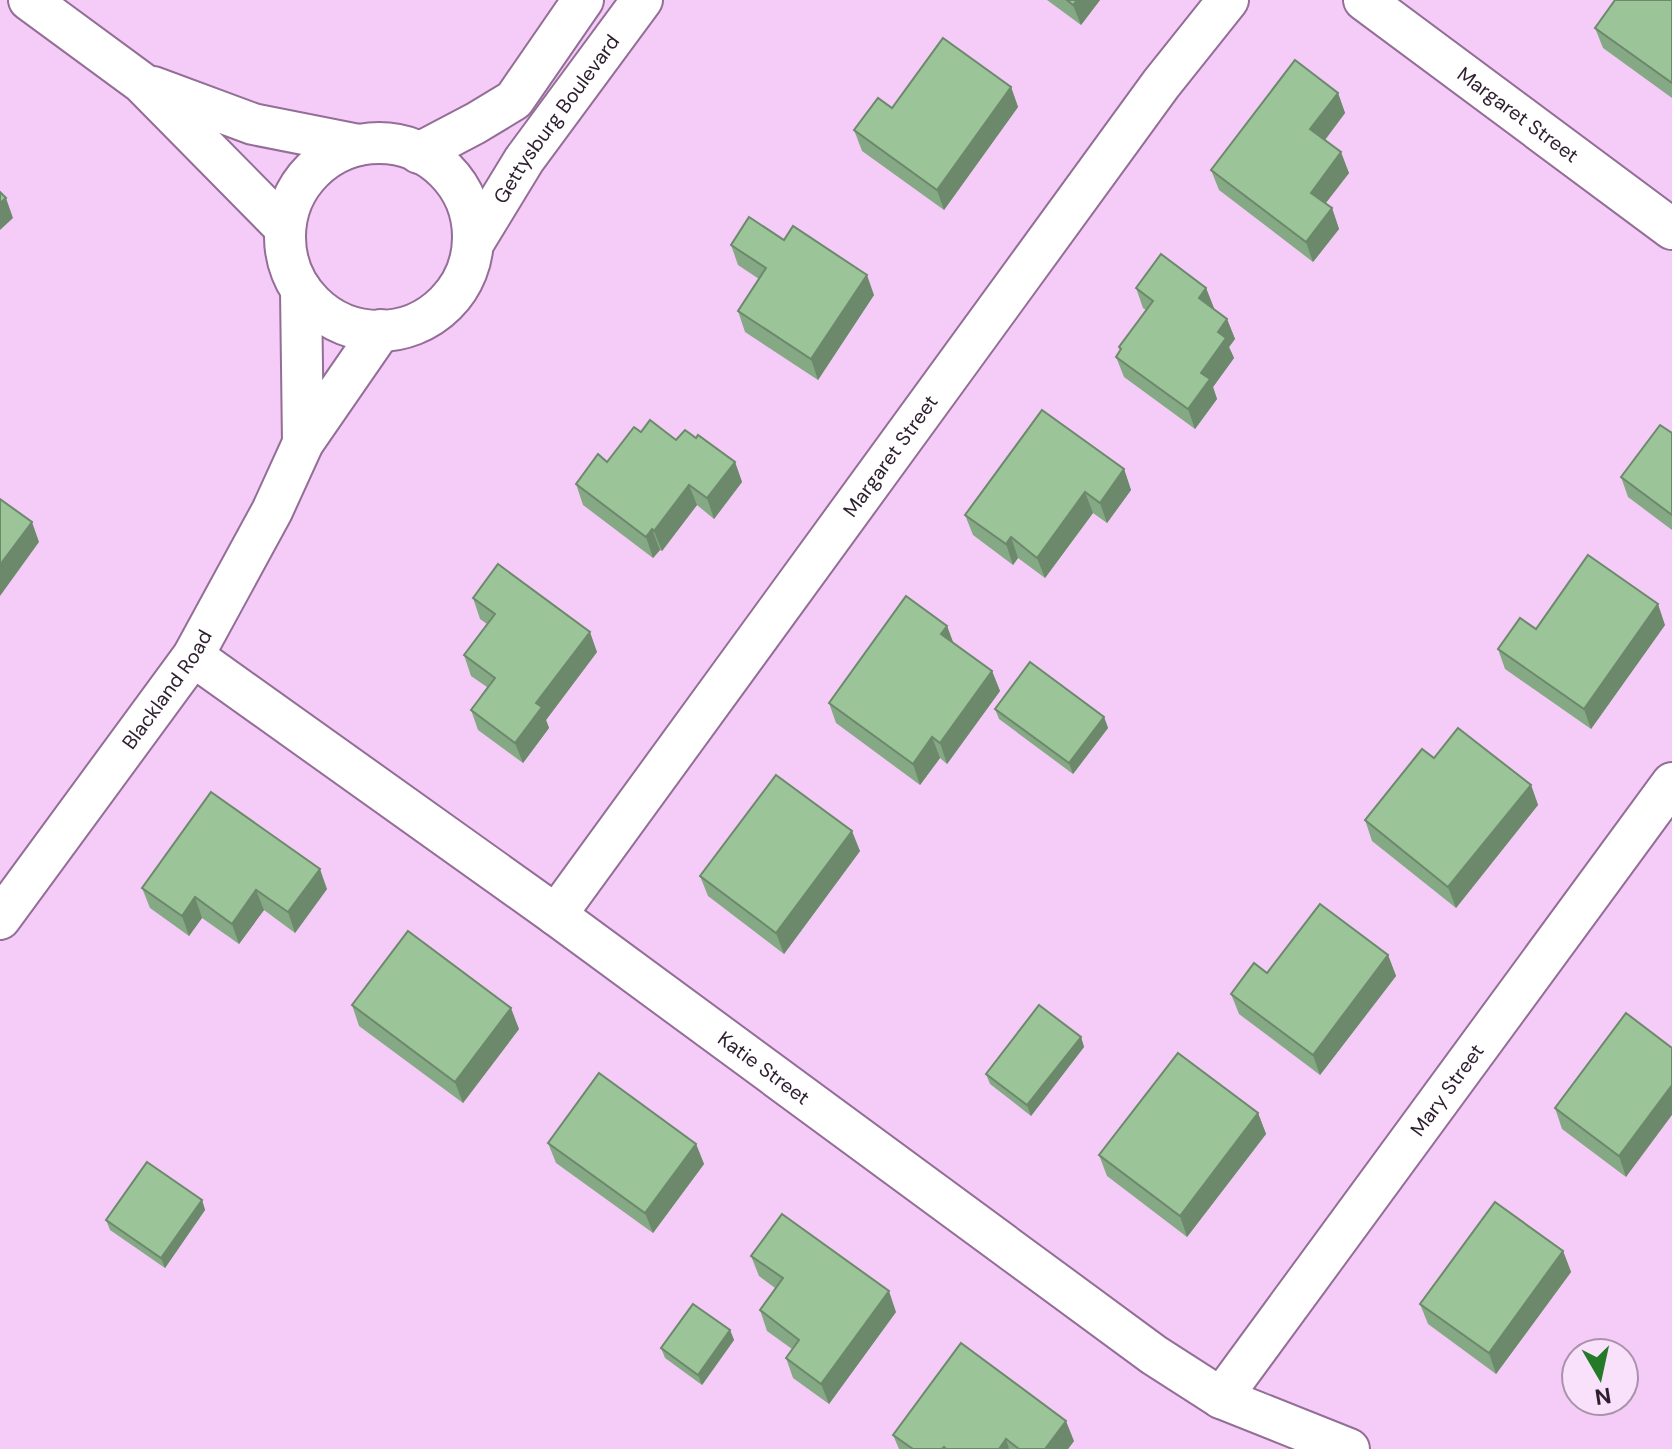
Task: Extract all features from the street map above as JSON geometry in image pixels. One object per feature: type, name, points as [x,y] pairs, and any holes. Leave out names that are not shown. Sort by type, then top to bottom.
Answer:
[{"type":"street","points":[[29,0],[142,83],[285,228]]},
{"type":"street","points":[[419,153],[514,100],[583,0]]},
{"type":"street","name":"Gettysburg Boulevard","points":[[474,242],[524,160],[642,0]]},
{"type":"street","name":"Margaret Street","points":[[556,915],[1152,97],[1228,0]]},
{"type":"street","name":"Margaret Street","points":[[1364,0],[1672,229]]},
{"type":"street","points":[[142,83],[253,124],[359,145]]},
{"type":"street","points":[[377,142],[408,147],[419,153],[436,160],[457,183],[470,211],[474,242],[467,272],[451,299],[427,319],[397,330],[366,331],[336,321],[310,303],[292,277],[284,247],[285,228],[286,216],[298,186],[319,164],[346,148],[377,142]]},
{"type":"street","name":"Blackland Road","points":[[301,290],[303,443]]},
{"type":"street","name":"Blackland Road","points":[[0,919],[193,656],[272,511],[303,443],[381,330]]},
{"type":"street","name":"Katie Street","points":[[193,656],[556,915],[1154,1355],[1221,1398],[1349,1449]]},
{"type":"street","name":"Mary Street","points":[[1221,1398],[1672,783]]},
{"type":"building","points":[[1615,0],[1672,0],[1672,83],[1595,28]]},
{"type":"building","points":[[943,38],[1011,87],[937,190],[854,130],[878,98],[892,108]]},
{"type":"building","points":[[1295,60],[1338,93],[1310,129],[1341,152],[1311,193],[1332,208],[1306,242],[1211,170]]},
{"type":"building","points":[[749,217],[784,240],[793,226],[867,275],[811,359],[738,311],[766,268],[731,245]]},
{"type":"building","points":[[1161,254],[1206,288],[1199,298],[1227,319],[1218,332],[1226,338],[1201,373],[1210,379],[1188,409],[1116,357],[1121,349],[1119,347],[1153,301],[1136,288]]},
{"type":"building","points":[[1042,410],[1124,469],[1100,503],[1085,492],[1037,558],[1011,537],[1006,544],[965,515]]},
{"type":"building","points":[[650,420],[676,440],[685,430],[696,438],[698,435],[735,462],[707,498],[689,485],[646,537],[576,484],[598,454],[607,462],[634,427],[641,432]]},
{"type":"building","points":[[1660,425],[1672,433],[1672,515],[1621,477]]},
{"type":"building","points":[[0,499],[32,522],[0,565]]},
{"type":"building","points":[[1588,555],[1658,604],[1584,709],[1498,649],[1520,618],[1536,629]]},
{"type":"building","points":[[498,564],[590,632],[536,703],[542,707],[515,743],[471,710],[495,678],[464,655],[495,614],[473,598]]},
{"type":"building","points":[[906,596],[947,626],[941,634],[992,671],[940,743],[932,737],[913,764],[829,703]]},
{"type":"building","points":[[1030,662],[1104,717],[1069,763],[995,709]]},
{"type":"building","points":[[1458,728],[1531,785],[1448,887],[1365,820],[1422,749],[1434,758]]},
{"type":"building","points":[[776,775],[852,831],[776,933],[700,876]]},
{"type":"building","points":[[211,792],[320,869],[288,912],[256,890],[232,924],[195,897],[182,916],[142,888]]},
{"type":"building","points":[[1320,904],[1388,955],[1313,1055],[1231,994],[1254,963],[1267,973]]},
{"type":"building","points":[[408,931],[511,1008],[455,1082],[352,1005]]},
{"type":"building","points":[[1039,1005],[1081,1037],[1027,1105],[986,1074]]},
{"type":"building","points":[[1626,1013],[1672,1048],[1672,1085],[1619,1156],[1555,1108]]},
{"type":"building","points":[[1178,1053],[1258,1113],[1180,1216],[1099,1155]]},
{"type":"building","points":[[599,1073],[696,1144],[645,1213],[548,1143]]},
{"type":"building","points":[[147,1162],[202,1200],[161,1258],[106,1220]]},
{"type":"building","points":[[1495,1202],[1563,1251],[1489,1353],[1420,1304]]},
{"type":"building","points":[[782,1214],[889,1291],[821,1384],[786,1358],[799,1340],[760,1310],[783,1278],[751,1256]]},
{"type":"building","points":[[693,1304],[730,1330],[698,1375],[661,1348]]},
{"type":"building","points":[[961,1343],[1066,1421],[1045,1449],[1019,1449],[1006,1439],[999,1449],[913,1449],[893,1435]]}]
